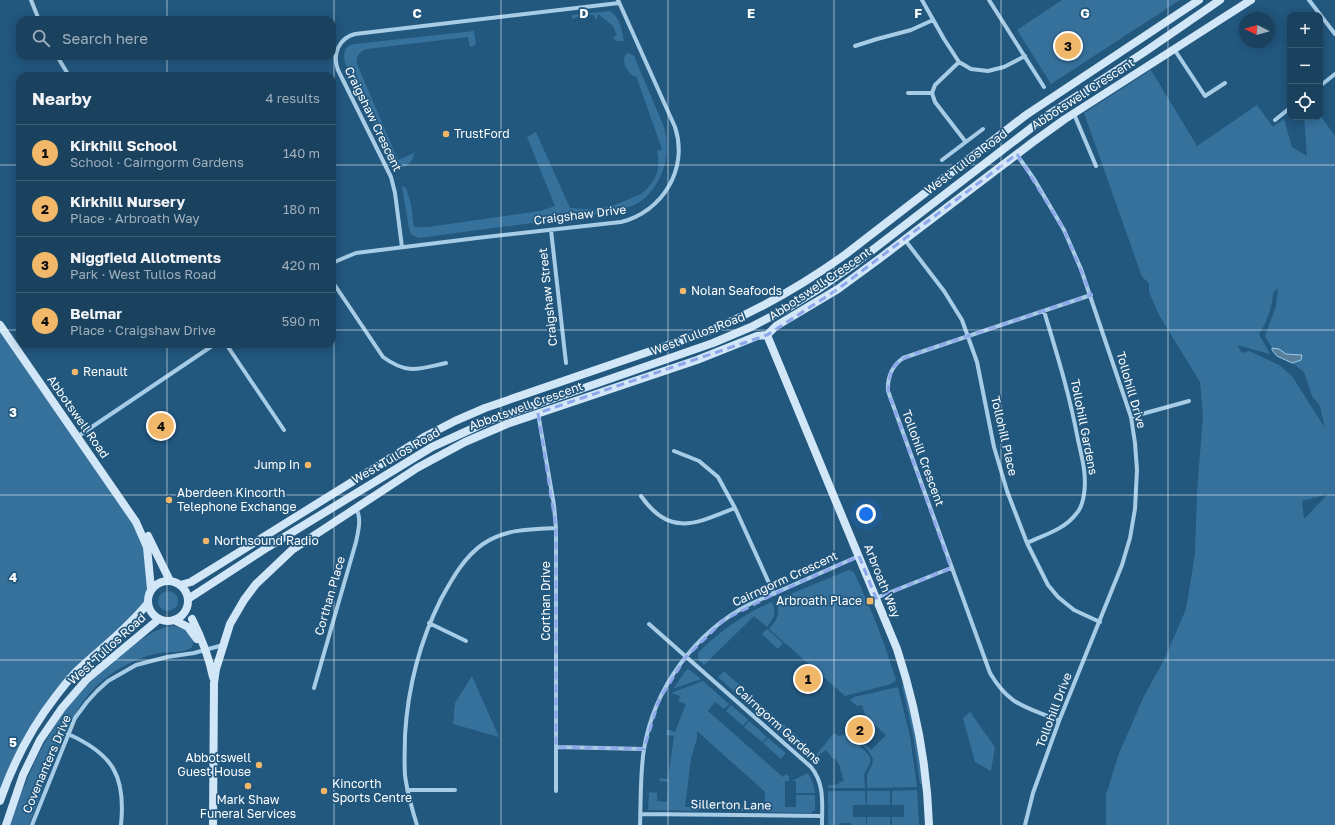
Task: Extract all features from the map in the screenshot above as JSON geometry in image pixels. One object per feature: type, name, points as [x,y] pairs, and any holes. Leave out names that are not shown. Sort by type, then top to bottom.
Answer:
[{"type":"main road","name":"West Tullos Road","points":[[180,585],[191,582],[426,436],[455,421],[485,408],[712,330],[782,297],[846,254],[1026,115],[1199,0]]},
{"type":"main road","name":"West Tullos Road","points":[[188,599],[425,451],[460,433],[489,420],[713,343],[751,327],[786,309],[853,265],[1048,115],[1143,53],[1220,0]]},
{"type":"main road","name":"Abbotswell Crescent","points":[[213,825],[214,683],[223,644],[230,624],[244,600],[267,572],[292,550],[417,468],[465,442],[538,413],[697,360],[757,336],[766,335],[776,326],[838,288],[905,240],[1017,154],[1074,114],[1251,0]]},
{"type":"main road","name":"Abbotswell Road","points":[[0,325],[136,522]]},
{"type":"main road","name":"Arbroath Way","points":[[766,335],[897,649],[913,702],[924,758],[929,825]]},
{"type":"main road","points":[[136,522],[144,529],[170,581]]},
{"type":"main road","points":[[136,522],[148,547],[151,589],[148,596],[148,603],[150,610],[159,618],[169,621],[174,620],[185,612],[188,599],[187,594],[180,585],[170,581],[160,582],[151,589]]},
{"type":"main road","name":"West Tullos Road","points":[[0,801],[12,768],[20,752],[35,725],[52,700],[79,669],[118,636],[140,614],[148,603]]},
{"type":"main road","name":"West Tullos Road","points":[[6,825],[23,775],[40,740],[62,708],[87,679],[159,618]]},
{"type":"main road","name":"Abbotswell Crescent","points":[[192,619],[200,633],[204,650]]},
{"type":"main road","name":"Abbotswell Crescent","points":[[174,620],[188,627],[204,650],[211,664],[214,683]]},
{"type":"street","points":[[32,0],[38,16]]},
{"type":"street","points":[[922,0],[959,62],[972,69],[988,71],[1004,67],[1025,56]]},
{"type":"street","points":[[989,0],[1044,87]]},
{"type":"street","points":[[1309,0],[1335,34]]},
{"type":"street","name":"Craigshaw Drive","points":[[336,261],[356,253],[621,222],[631,220],[655,206],[674,177],[678,160],[677,134],[618,1]]},
{"type":"street","name":"Craigshaw Crescent","points":[[402,247],[392,180],[336,65],[336,56],[340,43],[344,38],[355,34],[618,1]]},
{"type":"street","points":[[854,46],[911,30],[933,20]]},
{"type":"street","points":[[1174,49],[1205,96],[1225,83]]},
{"type":"street","points":[[59,60],[67,72]]},
{"type":"street","points":[[959,62],[935,85],[932,93],[936,102],[965,141]]},
{"type":"street","points":[[1322,84],[1335,74]]},
{"type":"street","points":[[908,93],[932,93]]},
{"type":"street","points":[[1275,120],[1287,110]]},
{"type":"street","points":[[1074,114],[1096,166]]},
{"type":"street","points":[[942,160],[983,128]]},
{"type":"street","name":"Tollohill Drive","points":[[1017,154],[1034,178],[1064,230],[1091,295],[1131,417],[1137,470],[1135,509],[1130,538],[1122,565],[1032,792],[1025,825]]},
{"type":"street","name":"Craigshaw Street","points":[[551,230],[566,363]]},
{"type":"street","name":"Tollohill Place","points":[[905,240],[944,291],[962,320],[973,349],[981,378],[994,447],[1007,491],[1027,543],[1048,585],[1058,597],[1074,610],[1100,622]]},
{"type":"street","points":[[336,287],[383,357],[404,369],[413,370],[446,363]]},
{"type":"street","name":"Tollohill Crescent","points":[[1059,721],[1018,704],[1004,693],[990,673],[951,568],[888,391],[887,384],[891,370],[895,364],[904,358],[1091,295]]},
{"type":"street","name":"Tollohill Gardens","points":[[1027,543],[1068,522],[1077,513],[1084,494],[1085,480],[1068,389],[1044,311]]},
{"type":"street","points":[[77,437],[209,348]]},
{"type":"street","points":[[229,348],[284,430]]},
{"type":"street","points":[[1131,417],[1189,401]]},
{"type":"street","name":"Corthan Drive","points":[[538,413],[554,505],[556,528],[556,790]]},
{"type":"street","points":[[674,451],[699,461],[718,477],[735,508],[774,594]]},
{"type":"street","points":[[641,496],[648,506],[658,515],[676,523],[688,524],[699,522],[735,508]]},
{"type":"street","name":"Corthan Place","points":[[314,688],[356,542],[359,520],[356,509]]},
{"type":"street","points":[[417,825],[407,790],[405,774],[405,747],[408,697],[418,653],[429,623],[446,590],[466,559],[483,544],[500,535],[517,531],[556,528]]},
{"type":"street","name":"Cairngorm Crescent","points":[[640,825],[644,749],[650,725],[659,700],[669,681],[686,657],[709,632],[746,606],[859,556]]},
{"type":"street","points":[[876,598],[951,568]]},
{"type":"street","points":[[429,623],[466,641]]},
{"type":"street","points":[[649,624],[686,657]]},
{"type":"street","name":"Covenanters Drive","points":[[32,825],[75,718],[87,702],[108,681],[121,672],[151,660],[180,656],[223,644]]},
{"type":"street","name":"Cairngorm Gardens","points":[[686,657],[811,767],[819,780],[822,789],[822,825]]},
{"type":"street","points":[[68,734],[83,741],[100,752],[113,768],[119,780],[123,805],[121,825]]},
{"type":"street","points":[[556,747],[644,749]]},
{"type":"street","points":[[407,790],[455,790]]},
{"type":"street","name":"Sillerton Lane","points":[[640,814],[822,816]]},
{"type":"highlighted area","points":[[1017,154],[1064,230],[1091,295],[917,353],[899,361],[891,370],[888,391],[951,568],[876,598],[859,556],[774,594],[724,620],[686,657],[659,700],[644,749],[556,747],[556,528],[538,413],[767,335],[838,289]]},
{"type":"shaded area","points":[[1062,0],[1180,0],[1051,84],[1017,30]]},
{"type":"shaded area","points":[[610,11],[618,20],[624,41],[616,41],[613,38],[617,35],[613,26],[598,14],[596,21],[594,15],[583,15],[572,19],[572,15]]},
{"type":"shaded area","points":[[474,31],[476,44],[470,47],[468,37],[367,49],[359,54],[357,64],[398,160],[414,153],[412,160],[408,165],[395,168],[345,63],[344,54],[346,49],[354,44]]},
{"type":"shaded area","points":[[629,53],[634,56],[664,127],[667,146],[665,165],[662,174],[645,198],[638,203],[614,212],[419,238],[412,235],[409,229],[402,186],[406,188],[411,204],[414,227],[428,227],[540,211],[555,206],[527,137],[536,132],[570,208],[602,210],[602,208],[615,205],[641,194],[654,180],[658,170],[657,151],[662,149],[636,76],[633,76],[625,66],[624,60],[626,54]]},
{"type":"shaded area","points":[[1151,70],[1197,146],[1257,105],[1273,127],[1284,119],[1292,147],[1307,156],[1304,120],[1323,119],[1335,136],[1335,825],[1106,825],[1106,795],[1118,756],[1144,696],[1164,660],[1186,609],[1195,554],[1197,491],[1203,417],[1200,382],[1159,315],[1149,292],[1149,283],[1142,277],[1084,113]],"holes":[[[1278,288],[1276,306],[1265,336],[1272,348],[1279,349],[1286,354],[1292,355],[1301,360],[1292,363],[1304,372],[1312,396],[1320,406],[1325,428],[1292,376],[1279,365],[1249,351],[1242,353],[1237,345],[1270,354],[1259,334],[1269,315],[1273,293]],[[1328,494],[1304,519],[1302,501]]]},
{"type":"shaded area","points":[[0,325],[143,535],[151,589],[148,603],[79,669],[39,719],[0,801]]},
{"type":"shaded area","points":[[1272,348],[1279,349],[1286,354],[1302,355],[1301,360],[1292,363],[1277,356]]},
{"type":"shaded area","points":[[849,570],[854,572],[866,598],[896,680],[891,684],[845,696],[769,629],[774,623],[778,614],[778,599]]},
{"type":"shaded area","points":[[164,591],[172,591],[178,597],[178,605],[172,611],[164,611],[158,605],[158,597]]},
{"type":"shaded area","points":[[772,602],[774,615],[767,627],[754,616],[704,665],[698,659],[698,653],[724,630],[752,612]]},
{"type":"shaded area","points":[[170,626],[181,628],[187,632],[194,641],[192,647],[185,651],[163,652],[136,660],[114,672],[93,689],[71,722],[29,825],[10,825],[24,787],[41,750],[50,733],[73,700],[94,678],[135,644],[155,631]]},
{"type":"shaded area","points":[[767,629],[783,643],[778,649],[762,634]]},
{"type":"shaded area","points":[[687,669],[701,679],[673,689]]},
{"type":"shaded area","points":[[724,671],[744,689],[741,691],[755,703],[757,701],[805,743],[799,749],[718,677]]},
{"type":"shaded area","points":[[472,676],[499,737],[453,724],[455,703]]},
{"type":"shaded area","points":[[703,681],[729,704],[724,709],[715,702],[708,711],[783,777],[786,774],[789,776],[789,781],[785,781],[785,807],[796,807],[796,795],[815,795],[815,811],[812,811],[812,813],[736,811],[734,808],[764,808],[765,792],[697,731],[697,738],[691,759],[685,807],[701,807],[700,809],[698,811],[648,810],[649,792],[657,793],[657,801],[667,802],[668,782],[659,781],[660,778],[668,779],[674,736],[666,735],[667,729],[675,732],[686,704],[678,701],[680,696],[671,693]]},
{"type":"shaded area","points":[[902,686],[904,686],[913,722],[922,784],[920,784],[913,735]]},
{"type":"shaded area","points":[[898,687],[910,736],[917,787],[867,788],[867,775],[873,759],[868,750],[856,739],[857,738],[871,750],[886,735],[866,717],[862,705],[857,706],[850,700],[854,697]]},
{"type":"shaded area","points":[[731,705],[748,720],[743,726],[726,711]]},
{"type":"shaded area","points":[[970,712],[995,747],[991,771],[975,762],[963,718]]},
{"type":"shaded area","points":[[749,721],[767,737],[762,742],[744,727]]},
{"type":"shaded area","points":[[834,733],[839,736],[847,734],[870,757],[870,763],[864,774],[865,788],[828,788],[828,785],[836,785],[844,780],[840,770],[841,768],[835,758],[833,759],[826,750],[815,760],[813,759]]},
{"type":"shaded area","points":[[768,738],[786,753],[781,759],[763,743]]},
{"type":"shaded area","points":[[808,773],[813,783],[815,793],[796,793],[796,781],[792,781]]},
{"type":"shaded area","points":[[917,790],[919,825],[892,825],[892,817],[904,817],[904,805],[892,805],[892,791]]},
{"type":"shaded area","points":[[865,791],[866,805],[853,805],[853,817],[866,817],[866,825],[840,823],[839,825],[828,825],[828,792]]},
{"type":"shaded area","points":[[867,791],[890,791],[890,805],[867,805]]},
{"type":"shaded area","points":[[867,817],[890,817],[890,825],[867,825]]},
{"type":"place","name":"Niggfield Allotments","points":[[1068,46]]},
{"type":"place","name":"TrustFord","points":[[446,134]]},
{"type":"place","name":"Nolan Seafoods","points":[[683,291]]},
{"type":"place","name":"Renault","points":[[75,372]]},
{"type":"place","name":"Belmar","points":[[161,426]]},
{"type":"place","name":"Jump In","points":[[308,465]]},
{"type":"place","name":"Aberdeen Kincorth Telephone Exchange","points":[[169,500]]},
{"type":"place","name":"Northsound Radio","points":[[206,541]]},
{"type":"place","name":"Arbroath Place","points":[[870,601]]},
{"type":"place","name":"Kirkhill School","points":[[808,679]]},
{"type":"place","name":"Kirkhill Nursery","points":[[860,730]]},
{"type":"place","name":"Abbotswell Guest House","points":[[259,765]]},
{"type":"place","name":"Mark Shaw Funeral Services","points":[[248,786]]},
{"type":"place","name":"Kincorth Sports Centre","points":[[324,791]]}]
